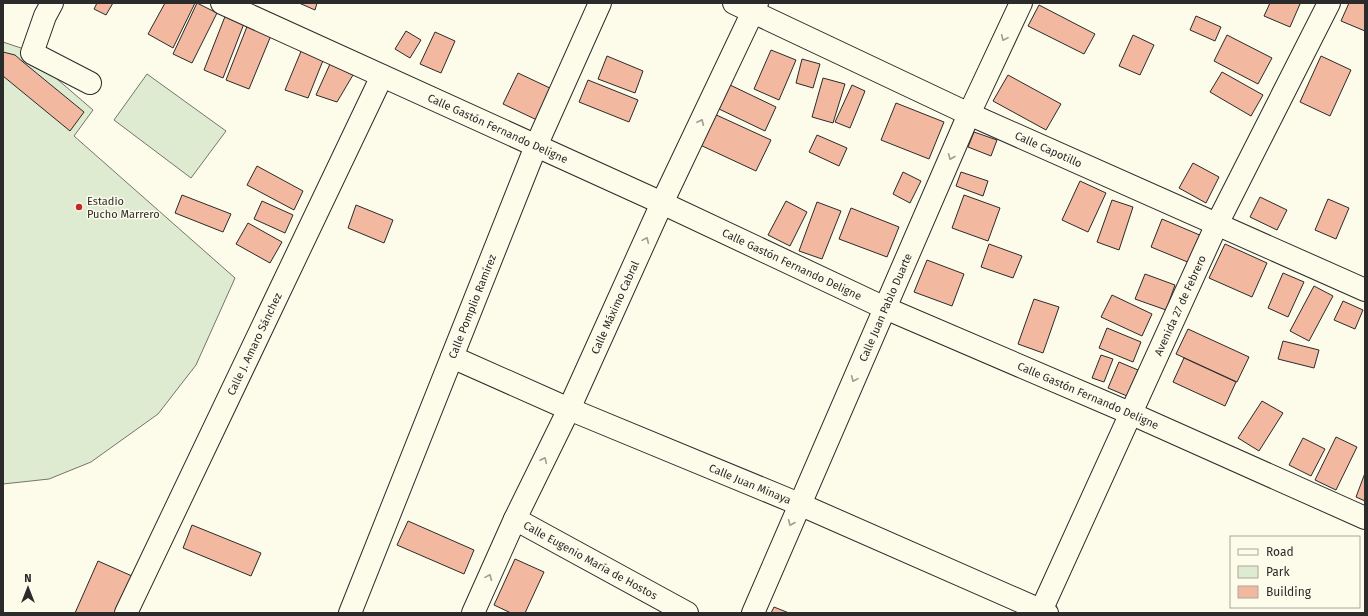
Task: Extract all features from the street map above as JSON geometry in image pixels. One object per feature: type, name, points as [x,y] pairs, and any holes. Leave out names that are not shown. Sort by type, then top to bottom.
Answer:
[{"type":"street","points":[[52,3],[45,16],[32,52],[90,83]]},
{"type":"street","name":"Calle Gastón Fernando Deligne","points":[[222,3],[662,203],[885,308],[1132,414],[1365,518]]},
{"type":"street","name":"Calle Pomplio Ramírez","points":[[350,613],[536,146],[600,3]]},
{"type":"street","name":"Calle Juan Pablo Duarte","points":[[752,613],[969,114],[1021,3]]},
{"type":"street","name":"Avenida 27 de Febrero","points":[[1043,612],[1217,224],[1329,3]]},
{"type":"street","name":"Calle Capotillo","points":[[748,6],[969,114],[1365,290]]},
{"type":"street","name":"Calle Máximo Cabral","points":[[473,613],[514,519],[569,409],[662,203],[748,6]]},
{"type":"street","name":"Calle J. Amaro Sánchez","points":[[126,613],[382,76]]},
{"type":"street","name":"Calle Juan Minaya","points":[[452,357],[569,409],[799,504],[1043,612]]},
{"type":"street","name":"Calle Eugenio María de Hostos","points":[[514,519],[687,613]]},
{"type":"green space","name":"Estadio Pucho Marrero","points":[[3,42],[21,48],[93,110],[74,136],[235,278],[196,365],[158,414],[91,462],[49,479],[3,484]]},
{"type":"green space","points":[[147,74],[226,131],[191,178],[114,120]]},
{"type":"building","points":[[97,3],[113,3],[106,15],[94,9]]},
{"type":"building","points":[[165,3],[195,3],[173,48],[148,34]]},
{"type":"building","points":[[197,3],[217,13],[192,63],[173,54]]},
{"type":"building","points":[[299,3],[317,3],[315,10]]},
{"type":"building","points":[[1270,3],[1300,4],[1290,27],[1264,16]]},
{"type":"building","points":[[1349,3],[1365,3],[1365,31],[1341,21]]},
{"type":"building","points":[[1039,5],[1095,34],[1084,54],[1028,26]]},
{"type":"building","points":[[226,14],[245,21],[223,78],[204,70]]},
{"type":"building","points":[[1196,16],[1221,27],[1215,41],[1190,30]]},
{"type":"building","points":[[248,24],[272,33],[249,89],[226,80]]},
{"type":"building","points":[[406,31],[421,40],[410,58],[395,49]]},
{"type":"building","points":[[435,32],[455,41],[441,73],[420,64]]},
{"type":"building","points":[[1133,35],[1154,45],[1140,75],[1119,66]]},
{"type":"building","points":[[1227,35],[1272,58],[1258,84],[1214,61]]},
{"type":"building","points":[[302,49],[324,58],[308,98],[285,90]]},
{"type":"building","points":[[771,50],[796,60],[779,100],[754,89]]},
{"type":"building","points":[[3,52],[15,55],[84,112],[70,131],[3,76]]},
{"type":"building","points":[[607,56],[643,71],[635,93],[598,79]]},
{"type":"building","points":[[1321,56],[1351,70],[1330,116],[1300,102]]},
{"type":"building","points":[[802,59],[820,64],[813,88],[796,83]]},
{"type":"building","points":[[330,64],[353,75],[337,102],[316,95]]},
{"type":"building","points":[[1222,72],[1263,95],[1251,116],[1210,92]]},
{"type":"building","points":[[518,73],[552,89],[537,120],[503,104]]},
{"type":"building","points":[[1008,75],[1061,104],[1046,130],[993,101]]},
{"type":"building","points":[[823,78],[845,84],[833,123],[812,117]]},
{"type":"building","points":[[588,80],[638,100],[629,122],[579,102]]},
{"type":"building","points":[[728,84],[776,107],[765,131],[717,108]]},
{"type":"building","points":[[852,85],[865,91],[850,128],[835,122]]},
{"type":"building","points":[[896,103],[944,122],[929,159],[881,140]]},
{"type":"building","points":[[712,113],[771,140],[756,171],[698,144]]},
{"type":"building","points":[[974,132],[997,140],[991,156],[968,147]]},
{"type":"building","points":[[817,135],[847,148],[839,166],[809,152]]},
{"type":"building","points":[[1193,163],[1219,177],[1206,203],[1179,188]]},
{"type":"building","points":[[257,166],[303,191],[294,210],[247,185]]},
{"type":"building","points":[[903,172],[921,181],[910,203],[893,194]]},
{"type":"building","points":[[961,172],[988,181],[983,196],[956,186]]},
{"type":"building","points":[[1080,181],[1106,193],[1088,232],[1062,220]]},
{"type":"building","points":[[182,195],[231,214],[223,232],[175,213]]},
{"type":"building","points":[[964,195],[1000,208],[988,241],[952,228]]},
{"type":"building","points":[[1260,197],[1287,210],[1277,230],[1250,217]]},
{"type":"building","points":[[1328,199],[1349,208],[1336,239],[1315,230]]},
{"type":"building","points":[[1112,200],[1133,207],[1119,250],[1097,242]]},
{"type":"building","points":[[262,201],[293,215],[285,233],[254,219]]},
{"type":"building","points":[[786,201],[807,212],[790,246],[768,235]]},
{"type":"building","points":[[817,202],[841,211],[822,259],[799,251]]},
{"type":"building","points":[[356,205],[393,220],[384,243],[348,228]]},
{"type":"building","points":[[851,208],[899,227],[887,257],[839,239]]},
{"type":"building","points":[[1162,219],[1202,236],[1190,263],[1151,247]]},
{"type":"building","points":[[248,223],[282,242],[270,263],[236,244]]},
{"type":"building","points":[[989,244],[1022,256],[1013,278],[981,267]]},
{"type":"building","points":[[1225,244],[1267,263],[1252,297],[1209,278]]},
{"type":"building","points":[[927,260],[964,274],[952,306],[914,292]]},
{"type":"building","points":[[1283,273],[1304,282],[1288,317],[1268,308]]},
{"type":"building","points":[[1145,274],[1175,285],[1166,310],[1135,299]]},
{"type":"building","points":[[1314,286],[1333,296],[1309,341],[1290,331]]},
{"type":"building","points":[[1112,295],[1152,314],[1142,336],[1101,317]]},
{"type":"building","points":[[1034,299],[1059,307],[1043,353],[1018,344]]},
{"type":"building","points":[[1343,301],[1363,310],[1355,329],[1334,320]]},
{"type":"building","points":[[1107,328],[1141,342],[1133,362],[1099,348]]},
{"type":"building","points":[[1188,329],[1249,357],[1237,382],[1176,354]]},
{"type":"building","points":[[1283,341],[1319,350],[1314,368],[1278,359]]},
{"type":"building","points":[[1101,355],[1113,359],[1104,382],[1092,378]]},
{"type":"building","points":[[1184,358],[1236,382],[1225,406],[1173,382]]},
{"type":"building","points":[[1119,362],[1138,370],[1127,396],[1108,388]]},
{"type":"building","points":[[1262,401],[1283,413],[1259,451],[1238,438]]},
{"type":"building","points":[[1336,437],[1357,447],[1336,490],[1315,480]]},
{"type":"building","points":[[1303,438],[1325,449],[1311,476],[1289,465]]},
{"type":"building","points":[[1365,473],[1365,501],[1356,497]]},
{"type":"building","points":[[408,521],[474,550],[464,574],[397,545]]},
{"type":"building","points":[[192,525],[261,553],[251,576],[183,548]]},
{"type":"building","points":[[515,559],[544,572],[525,613],[511,613],[494,605]]},
{"type":"building","points":[[98,561],[132,576],[115,613],[75,613]]},
{"type":"building","points":[[774,607],[789,613],[771,613]]},
{"type":"place","name":"Estadio Pucho Marrero","points":[[79,207]]}]
